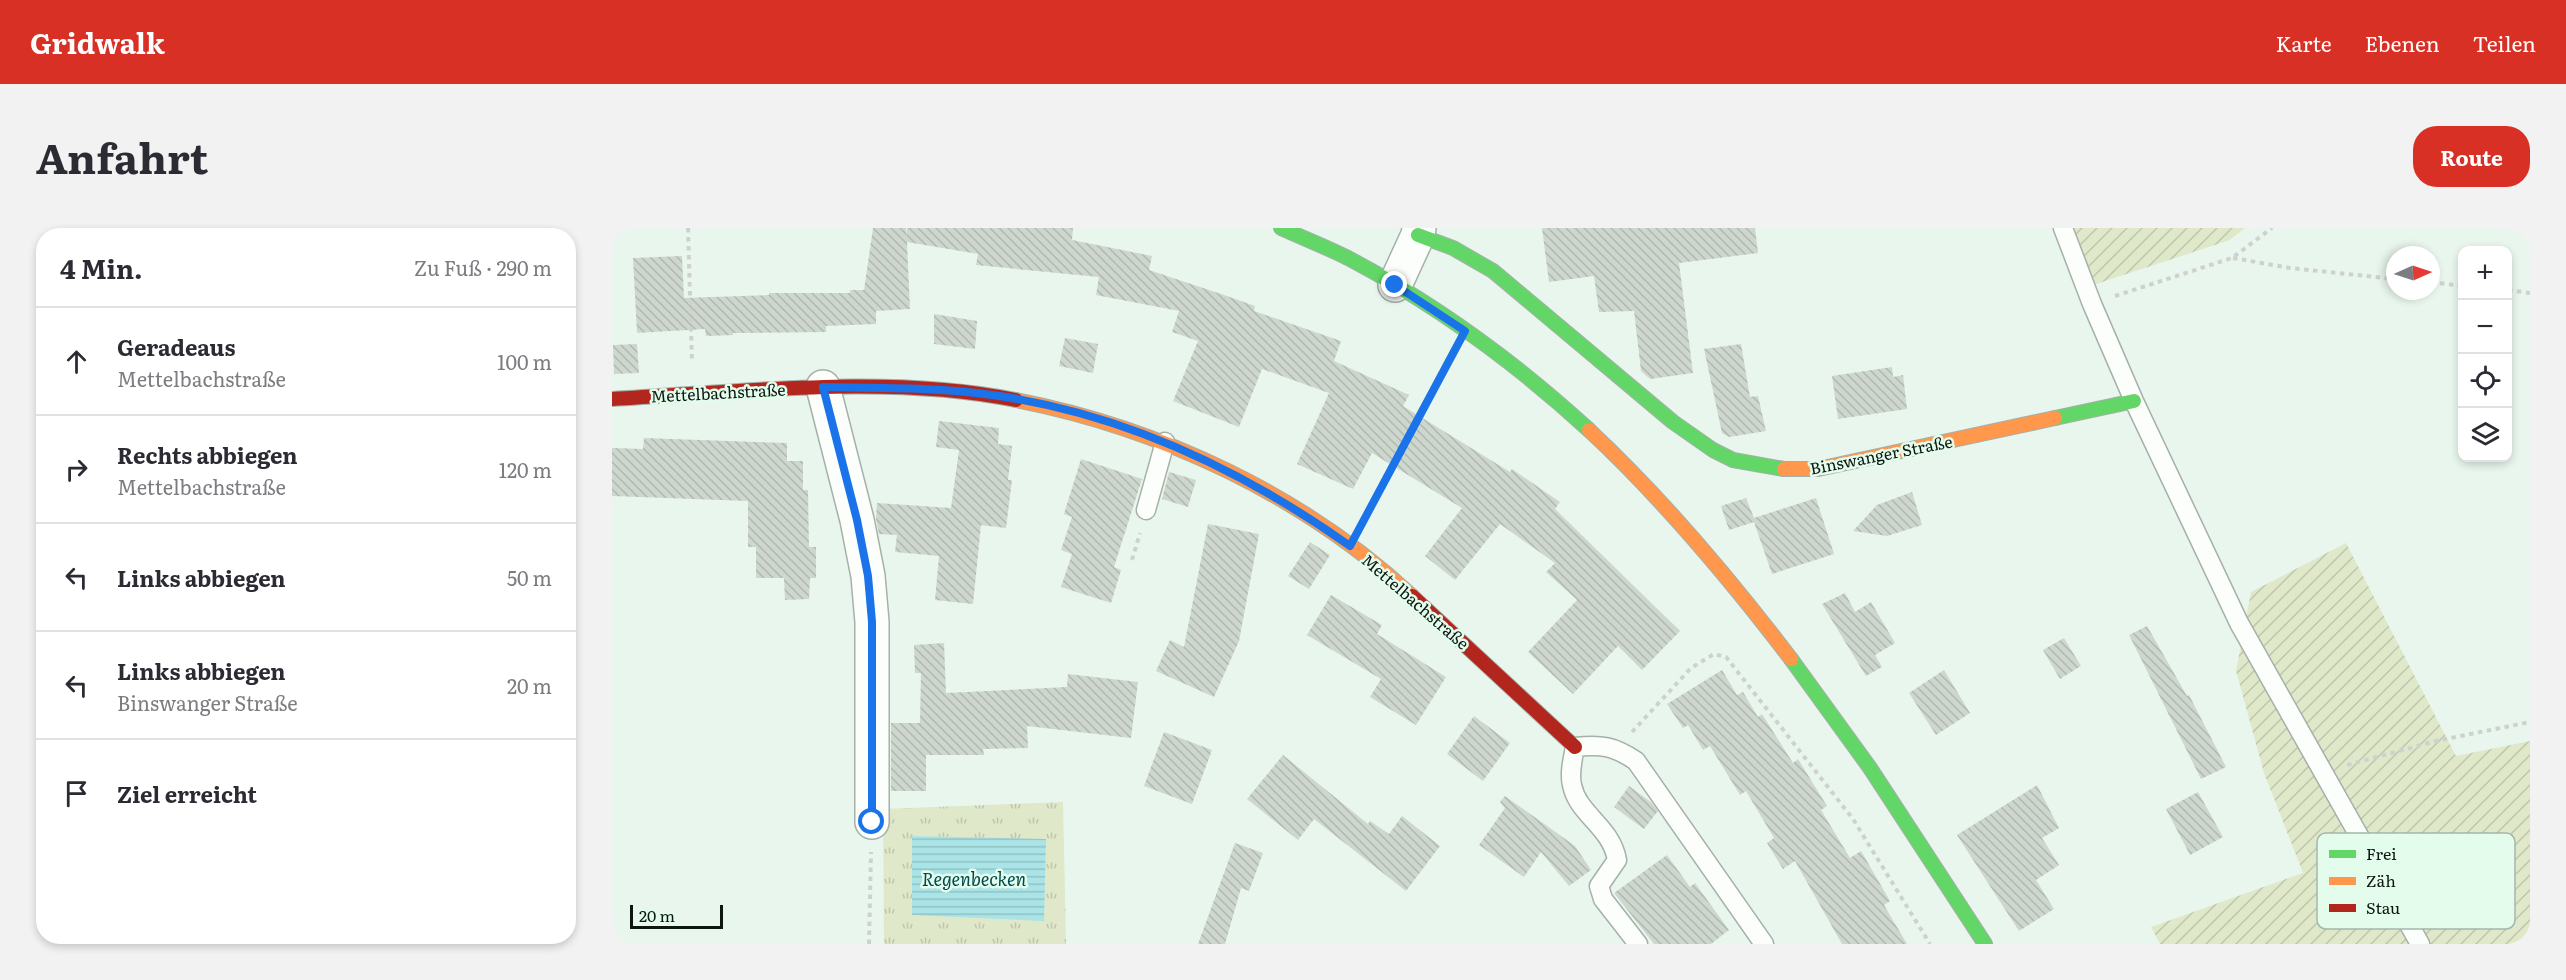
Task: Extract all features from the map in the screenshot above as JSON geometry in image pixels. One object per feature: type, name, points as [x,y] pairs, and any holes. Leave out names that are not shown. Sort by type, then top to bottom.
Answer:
[{"type":"street","points":[[1281,228],[1349,259],[1395,285],[1465,331],[1533,383],[1597,437],[1677,522],[1762,620],[1838,719],[1985,944]]},
{"type":"street","points":[[1395,285],[1418,232]]},
{"type":"street","name":"Binswanger Straße","points":[[1418,232],[1453,248],[1493,271],[1673,422],[1713,450],[1732,459],[1754,465],[1774,469],[1818,469],[2134,401]]},
{"type":"street","name":"Mettelbachstraße","points":[[612,399],[693,392],[823,387],[922,388],[993,395],[1069,410],[1165,442],[1246,480],[1305,514],[1385,571],[1575,747]]},
{"type":"street","points":[[823,387],[857,520],[868,576],[872,622],[872,822]]},
{"type":"lane","points":[[2063,228],[2092,304],[2134,401],[2239,623],[2358,833]]},
{"type":"lane","points":[[1146,510],[1165,442]]},
{"type":"lane","points":[[1638,944],[1603,899],[1599,886],[1617,860],[1614,844],[1575,798],[1571,782],[1575,747],[1593,745],[1617,748],[1636,761],[1764,944]]},
{"type":"lane","points":[[2412,929],[2420,944]]},
{"type":"path","points":[[688,228],[693,392]]},
{"type":"path","points":[[2092,304],[2232,258],[2272,228]]},
{"type":"path","points":[[2232,258],[2290,268],[2386,278]]},
{"type":"path","points":[[2440,283],[2458,285]]},
{"type":"path","points":[[2512,290],[2530,292]]},
{"type":"path","points":[[1350,546],[1465,331]]},
{"type":"path","points":[[1617,748],[1691,668],[1714,654],[1726,657],[1853,819],[1930,944]]},
{"type":"path","points":[[2323,771],[2436,741],[2530,722]]},
{"type":"path","points":[[869,944],[872,822]]},
{"type":"green space","points":[[2074,228],[2245,228],[2230,240],[2093,285]]},
{"type":"green space","points":[[2346,543],[2456,756],[2530,741],[2530,944],[2160,944],[2151,927],[2303,873],[2264,773],[2236,671],[2251,592]]},
{"type":"green space","points":[[1063,802],[1066,944],[884,944],[883,809]]},
{"type":"water","name":"Regenbecken","points":[[912,836],[1046,839],[1044,921],[912,915]]},
{"type":"building","points":[[873,228],[906,228],[906,237],[907,228],[1073,228],[1072,240],[1152,256],[1149,270],[1255,306],[1254,311],[1341,341],[1334,361],[1409,395],[1403,406],[1510,472],[1512,469],[1560,502],[1555,509],[1680,631],[1642,670],[1618,646],[1573,694],[1528,652],[1577,600],[1546,572],[1555,563],[1500,524],[1455,580],[1425,556],[1462,508],[1372,453],[1353,489],[1297,464],[1329,393],[1262,369],[1239,427],[1173,401],[1198,341],[1172,332],[1179,311],[1096,295],[1099,277],[976,265],[978,254],[907,242],[910,309],[876,311],[876,324],[826,326],[826,332],[733,333],[733,335],[706,336],[705,329],[637,333],[633,258],[682,256],[684,298],[769,295],[769,293],[850,293],[850,290],[864,290]]},
{"type":"building","points":[[1542,228],[1755,228],[1758,253],[1679,263],[1693,373],[1650,379],[1641,371],[1634,311],[1599,312],[1594,276],[1549,282]]},
{"type":"building","points":[[934,314],[977,321],[975,349],[934,344]]},
{"type":"building","points":[[1065,338],[1098,344],[1093,373],[1059,366]]},
{"type":"building","points":[[637,344],[639,373],[614,374],[613,345]]},
{"type":"building","points":[[1741,344],[1750,397],[1758,396],[1766,431],[1729,437],[1722,433],[1704,349]]},
{"type":"building","points":[[1892,367],[1893,377],[1903,375],[1907,409],[1838,419],[1832,376]]},
{"type":"building","points":[[939,421],[999,428],[998,444],[1012,446],[1008,480],[1012,480],[1006,528],[981,525],[973,604],[935,600],[939,556],[895,552],[897,535],[879,534],[876,519],[877,503],[951,508],[959,450],[936,447]]},
{"type":"building","points":[[644,438],[787,443],[787,461],[803,461],[803,490],[808,490],[809,547],[816,547],[816,578],[810,578],[809,599],[785,600],[784,578],[756,578],[756,547],[748,547],[748,501],[612,496],[612,448],[643,449]]},
{"type":"building","points":[[1081,459],[1142,479],[1114,567],[1121,570],[1111,603],[1061,587],[1072,554],[1061,550],[1072,517],[1064,514]]},
{"type":"building","points":[[1169,472],[1196,480],[1188,507],[1162,499]]},
{"type":"building","points":[[1912,492],[1922,525],[1887,536],[1853,531],[1877,505]]},
{"type":"building","points":[[1746,498],[1754,518],[1816,498],[1834,554],[1772,574],[1754,522],[1729,530],[1721,506]]},
{"type":"building","points":[[1208,524],[1259,534],[1239,641],[1214,697],[1156,671],[1170,640],[1184,647]]},
{"type":"building","points":[[1310,542],[1330,555],[1309,589],[1288,576]]},
{"type":"building","points":[[1845,593],[1855,612],[1871,602],[1895,643],[1875,655],[1882,667],[1866,676],[1822,604]]},
{"type":"building","points":[[1331,595],[1382,625],[1377,634],[1446,677],[1416,725],[1370,697],[1381,679],[1307,635]]},
{"type":"building","points":[[2147,626],[2187,696],[2189,695],[2226,767],[2201,779],[2129,635]]},
{"type":"building","points":[[2064,638],[2081,666],[2060,679],[2043,650]]},
{"type":"building","points":[[944,643],[946,693],[1067,687],[1068,674],[1138,682],[1131,738],[1027,726],[1028,748],[983,749],[984,755],[926,755],[926,791],[891,791],[891,723],[920,723],[921,673],[915,673],[914,645]]},
{"type":"building","points":[[1722,670],[1737,695],[1743,692],[1758,717],[1762,714],[1793,763],[1798,759],[1827,806],[1821,810],[1850,858],[1861,851],[1890,901],[1884,905],[1907,944],[1842,944],[1795,861],[1783,869],[1767,843],[1774,838],[1746,791],[1740,795],[1710,746],[1703,750],[1688,725],[1683,728],[1667,704]]},
{"type":"building","points":[[1944,670],[1970,713],[1936,735],[1909,693]]},
{"type":"building","points":[[1474,716],[1510,743],[1483,781],[1447,754]]},
{"type":"building","points":[[1164,732],[1212,750],[1192,804],[1144,786]]},
{"type":"building","points":[[1283,755],[1368,824],[1370,821],[1389,834],[1402,816],[1440,846],[1406,891],[1314,819],[1298,840],[1247,799]]},
{"type":"building","points":[[2037,785],[2059,828],[2042,838],[2059,865],[2036,880],[2054,909],[2019,931],[1957,835]]},
{"type":"building","points":[[1629,786],[1652,803],[1658,811],[1644,829],[1614,807]]},
{"type":"building","points":[[2198,792],[2223,837],[2190,855],[2166,809]]},
{"type":"building","points":[[1505,796],[1575,846],[1591,870],[1569,886],[1541,852],[1524,877],[1479,845],[1505,808],[1500,802]]},
{"type":"building","points":[[1235,843],[1263,853],[1249,891],[1241,888],[1225,944],[1198,944]]},
{"type":"building","points":[[1667,855],[1690,887],[1695,883],[1729,930],[1711,944],[1654,944],[1614,893]]},
{"type":"traffic: fast","points":[[1281,228],[1348,258],[1443,315],[1504,358],[1589,430]]},
{"type":"traffic: fast","points":[[1418,235],[1453,248],[1493,271],[1673,422],[1713,450],[1733,460],[1784,469]]},
{"type":"traffic: fast","points":[[2055,418],[2134,401]]},
{"type":"traffic: fast","points":[[1791,659],[1870,768],[1985,944]]},
{"type":"traffic: slow","points":[[1016,400],[1070,412],[1123,428],[1227,471],[1277,497],[1324,527],[1370,560],[1412,596]]},
{"type":"traffic: slow","points":[[1784,469],[1818,469],[2055,418]]},
{"type":"traffic: slow","points":[[1589,430],[1695,540],[1791,659]]},
{"type":"traffic: jam","points":[[612,399],[763,389],[866,386],[967,392],[1016,400]]},
{"type":"traffic: jam","points":[[1412,596],[1575,747]]},
{"type":"route","points":[[872,822],[872,622],[868,576],[857,520],[823,387],[922,388],[993,395],[1069,410],[1135,430],[1246,480],[1305,514],[1350,546],[1465,331],[1395,285]]}]
